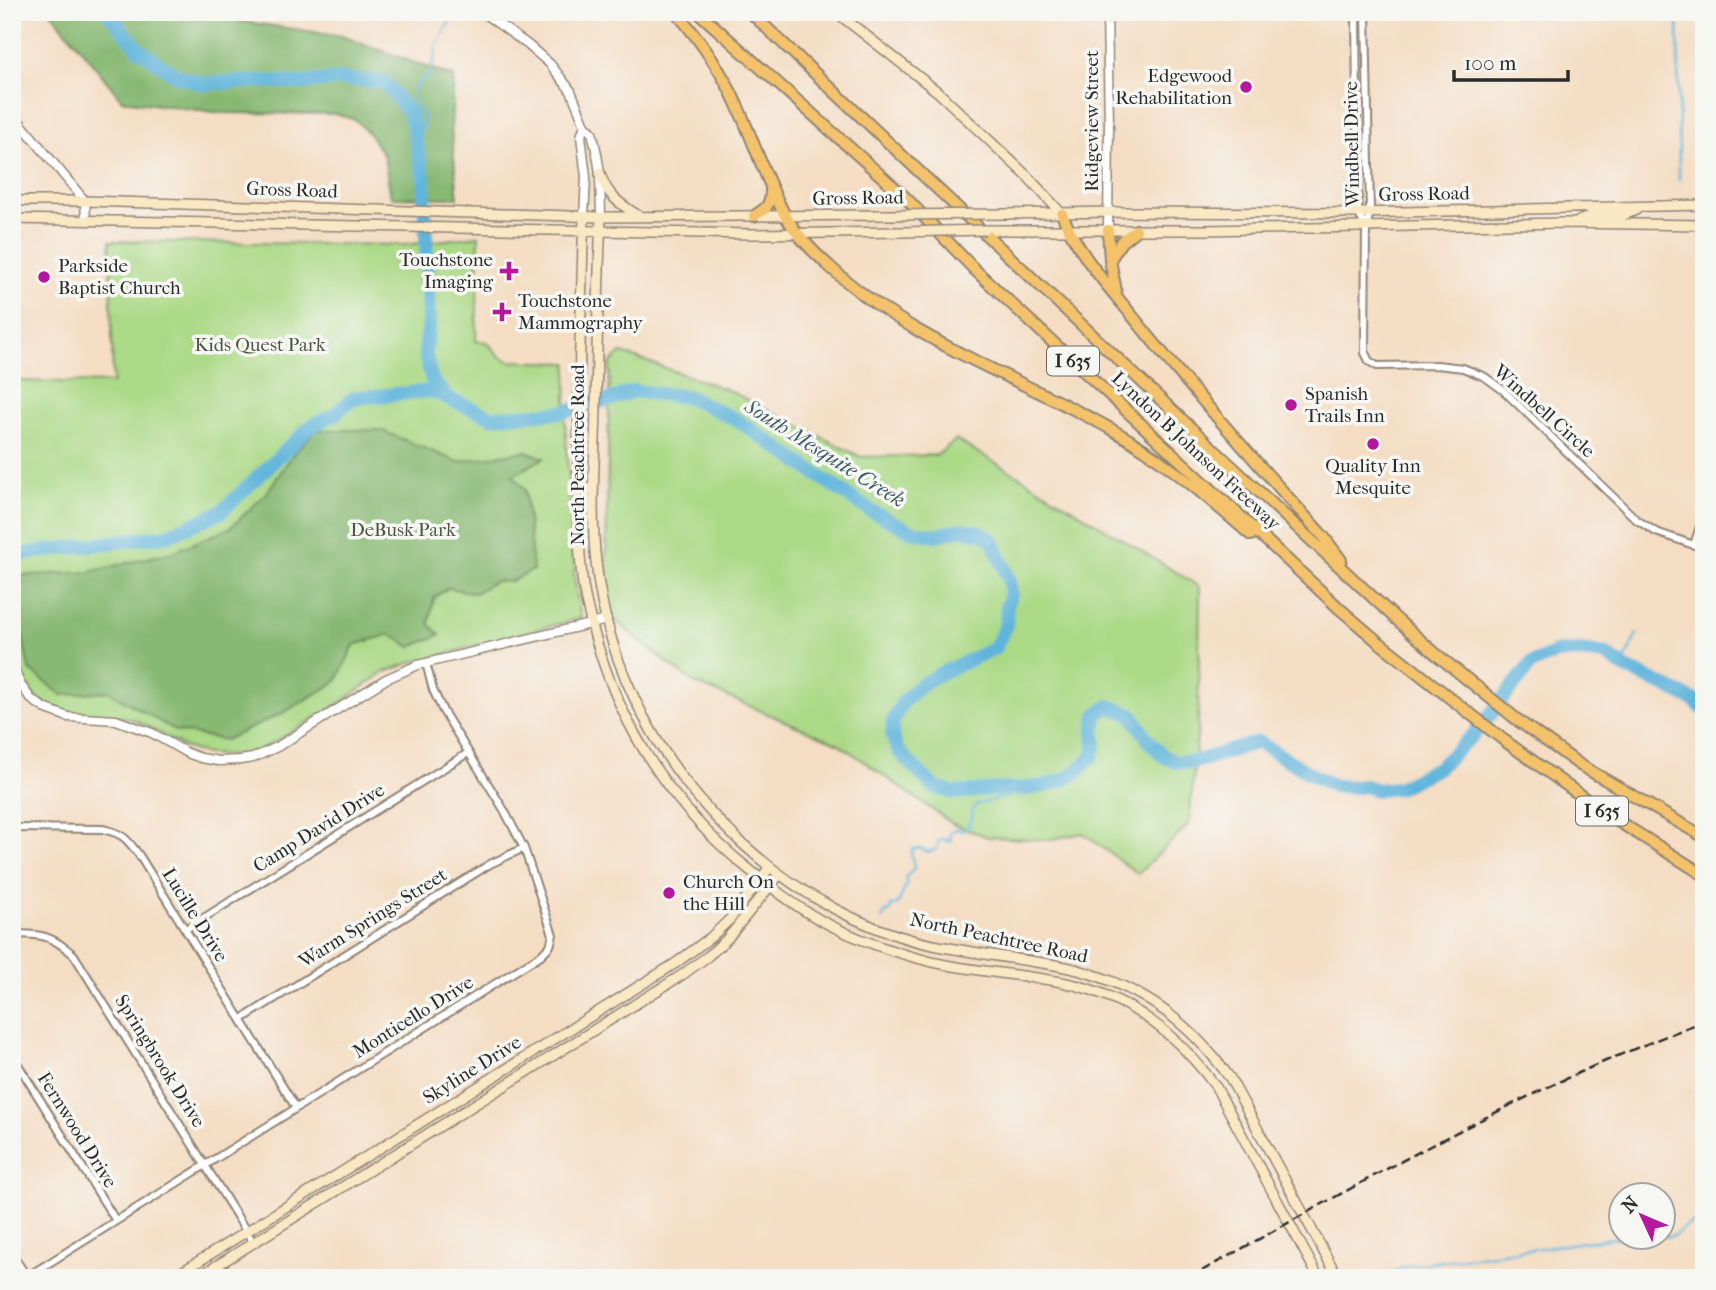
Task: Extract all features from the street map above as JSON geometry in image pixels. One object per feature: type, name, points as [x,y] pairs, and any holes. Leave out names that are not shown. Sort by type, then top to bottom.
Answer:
[{"type":"highway","points":[[676,12],[704,48],[736,102],[786,217],[812,249],[844,279],[891,314],[945,346],[1115,431],[1160,460],[1340,610]]},
{"type":"highway","name":"Lyndon B Johnson Freeway","points":[[698,12],[906,198],[974,270],[1340,610],[1505,741],[1605,813],[1704,875]]},
{"type":"highway","name":"Lyndon B Johnson Freeway","points":[[750,12],[1394,617],[1521,722],[1580,765],[1704,837]]},
{"type":"highway","points":[[754,216],[768,206],[772,187]]},
{"type":"highway","points":[[1062,214],[1080,249],[1118,297],[1179,372],[1324,536],[1354,580]]},
{"type":"highway","points":[[1108,230],[1110,260],[1118,297]]},
{"type":"highway","points":[[1110,260],[1121,242],[1136,230]]},
{"type":"main road","points":[[836,12],[938,92],[1028,177],[1062,214]]},
{"type":"main road","points":[[600,173],[608,192],[621,205],[640,217]]},
{"type":"main road","name":"Gross Road","points":[[12,201],[472,212],[601,218],[1108,212],[1370,213],[1704,205]]},
{"type":"main road","points":[[1575,223],[1594,215],[1628,215],[1637,207]]},
{"type":"main road","points":[[286,208],[287,225]]},
{"type":"main road","points":[[353,226],[355,210]]},
{"type":"main road","points":[[483,229],[484,213]]},
{"type":"main road","points":[[1253,228],[1254,213]]},
{"type":"main road","name":"North Peachtree Road","points":[[584,217],[578,440],[578,527],[582,579],[591,624],[615,695],[641,746],[659,773],[702,828],[722,848],[806,912],[865,941],[932,962],[1069,984],[1116,1001],[1140,1013],[1164,1030],[1186,1050],[1216,1087],[1319,1278]]},
{"type":"main road","points":[[714,217],[714,233]]},
{"type":"main road","name":"North Peachtree Road","points":[[601,218],[593,501],[596,562],[607,620],[628,685],[671,762],[714,816],[769,867],[816,899],[874,926],[935,946],[1075,969],[1123,986],[1152,1000],[1175,1017],[1216,1057],[1230,1077],[1338,1278]]},
{"type":"main road","name":"Gross Road","points":[[12,219],[798,234],[1575,223],[1704,225]]},
{"type":"main road","points":[[580,340],[597,342]]},
{"type":"main road","name":"Skyline Drive","points":[[172,1278],[690,954],[731,918],[769,867]]},
{"type":"main road","name":"Skyline Drive","points":[[197,1278],[681,975],[727,939],[779,875]]},
{"type":"main road","points":[[932,962],[935,946]]},
{"type":"main road","points":[[478,1087],[485,1098]]},
{"type":"street","name":"North Peachtree Road","points":[[482,12],[528,45],[558,73],[571,91],[584,125],[592,132],[600,173],[601,218]]},
{"type":"street","name":"Ridgeview Street","points":[[1107,12],[1108,230]]},
{"type":"street","name":"Windbell Drive","points":[[1356,12],[1359,213],[1366,227]]},
{"type":"street","name":"Windbell Drive","points":[[1366,12],[1370,213],[1366,227]]},
{"type":"street","points":[[12,113],[85,201],[86,220]]},
{"type":"street","name":"North Peachtree Road","points":[[584,125],[581,136],[586,177],[584,217]]},
{"type":"street","name":"Windbell Circle","points":[[1366,227],[1365,353],[1369,361],[1381,366],[1454,366],[1485,377],[1503,390],[1637,520],[1656,532],[1695,545],[1704,514]]},
{"type":"street","points":[[12,663],[20,684],[31,699],[44,708],[68,717],[116,720],[152,733],[201,758],[218,761],[240,760],[253,758],[277,747],[402,671],[607,620]]},
{"type":"street","name":"Monticello Drive","points":[[26,1277],[541,955],[550,946],[553,935],[524,848],[510,820],[441,707],[426,663]]},
{"type":"street","name":"Camp David Drive","points":[[186,929],[468,753]]},
{"type":"street","name":"Lucille Drive","points":[[12,828],[102,829],[115,831],[125,837],[186,929],[296,1108]]},
{"type":"street","name":"Warm Springs Street","points":[[242,1019],[490,864],[524,848]]},
{"type":"street","name":"Springbrook Drive","points":[[12,934],[37,934],[59,942],[74,955],[253,1242]]},
{"type":"street","name":"Fernwood Drive","points":[[12,1055],[116,1221]]},
{"type":"street","points":[[12,1254],[26,1277]]},
{"type":"green space","points":[[51,12],[239,12],[238,21],[342,36],[454,77],[451,128],[458,198],[391,197],[384,156],[371,136],[356,120],[336,114],[222,113],[122,100]]},
{"type":"green space","name":"Kids Quest Park","points":[[479,236],[476,341],[487,342],[499,356],[509,361],[568,363],[565,419],[575,583],[581,618],[385,672],[337,705],[250,756],[207,754],[184,747],[137,721],[122,717],[70,714],[54,709],[34,695],[18,672],[12,618],[12,381],[113,383],[110,241],[404,245]]},
{"type":"green space","points":[[622,353],[728,390],[861,457],[937,455],[956,440],[1200,587],[1198,727],[1189,824],[1138,874],[1083,833],[1047,840],[988,837],[953,824],[839,744],[695,683],[605,612],[610,363]]},
{"type":"green space","name":"DeBusk Park","points":[[316,430],[380,430],[458,462],[526,451],[544,458],[513,475],[525,490],[533,570],[510,582],[495,581],[475,593],[448,588],[434,598],[429,624],[440,635],[411,647],[391,634],[354,645],[336,682],[281,714],[225,740],[176,731],[108,691],[62,695],[29,669],[18,613],[12,603],[12,576],[89,572],[173,552],[230,528],[265,495],[294,453]]},
{"type":"waterway","name":"South Mesquite Creek","points":[[107,12],[139,49],[175,75],[204,84],[261,81],[301,83],[340,79],[384,82],[410,114],[424,177],[429,324],[425,353],[432,380],[449,399],[492,417],[563,412],[633,391],[689,397],[737,420],[869,510],[913,532],[937,535],[962,529],[983,533],[993,541],[1009,580],[1011,594],[1007,605],[1006,625],[995,648],[919,686],[902,703],[893,721],[892,735],[898,751],[934,787],[954,793],[1023,789],[1063,780],[1074,774],[1092,757],[1096,715],[1109,706],[1132,715],[1149,741],[1163,756],[1175,762],[1195,762],[1258,742],[1335,786],[1365,786],[1377,790],[1398,788],[1439,767],[1478,730],[1531,664],[1555,653],[1579,651],[1605,654],[1622,666],[1694,700],[1704,710]]},
{"type":"waterway","points":[[1678,12],[1679,179]]},
{"type":"waterway","points":[[416,142],[424,121],[414,102],[415,87],[430,74],[436,47],[448,24],[457,14]]},
{"type":"waterway","points":[[12,553],[22,554],[168,535],[221,512],[310,427],[335,414],[353,398],[432,391],[446,397]]},
{"type":"waterway","points":[[1622,666],[1637,634]]},
{"type":"waterway","points":[[882,919],[891,906],[897,905],[901,897],[907,883],[905,878],[914,867],[911,854],[913,849],[920,848],[928,852],[937,849],[942,839],[951,842],[951,832],[955,829],[962,831],[968,827],[975,806],[1006,798],[1019,789]]},
{"type":"waterway","points":[[1678,1233],[1704,1218]]},
{"type":"waterway","points":[[1380,1278],[1407,1266],[1608,1239]]},
{"type":"railway","points":[[1189,1278],[1467,1127],[1596,1065],[1704,1021]]},
{"type":"place","name":"Edgewood Rehabilitation","points":[[1246,87]]},
{"type":"place","name":"Touchstone Imaging","points":[[509,271]]},
{"type":"place","name":"Parkside Baptist Church","points":[[44,277]]},
{"type":"place","name":"Touchstone Mammography","points":[[502,312]]},
{"type":"place","name":"Spanish Trails Inn","points":[[1291,405]]},
{"type":"place","name":"Quality Inn Mesquite","points":[[1373,444]]},
{"type":"place","name":"Church On the Hill","points":[[669,893]]}]
